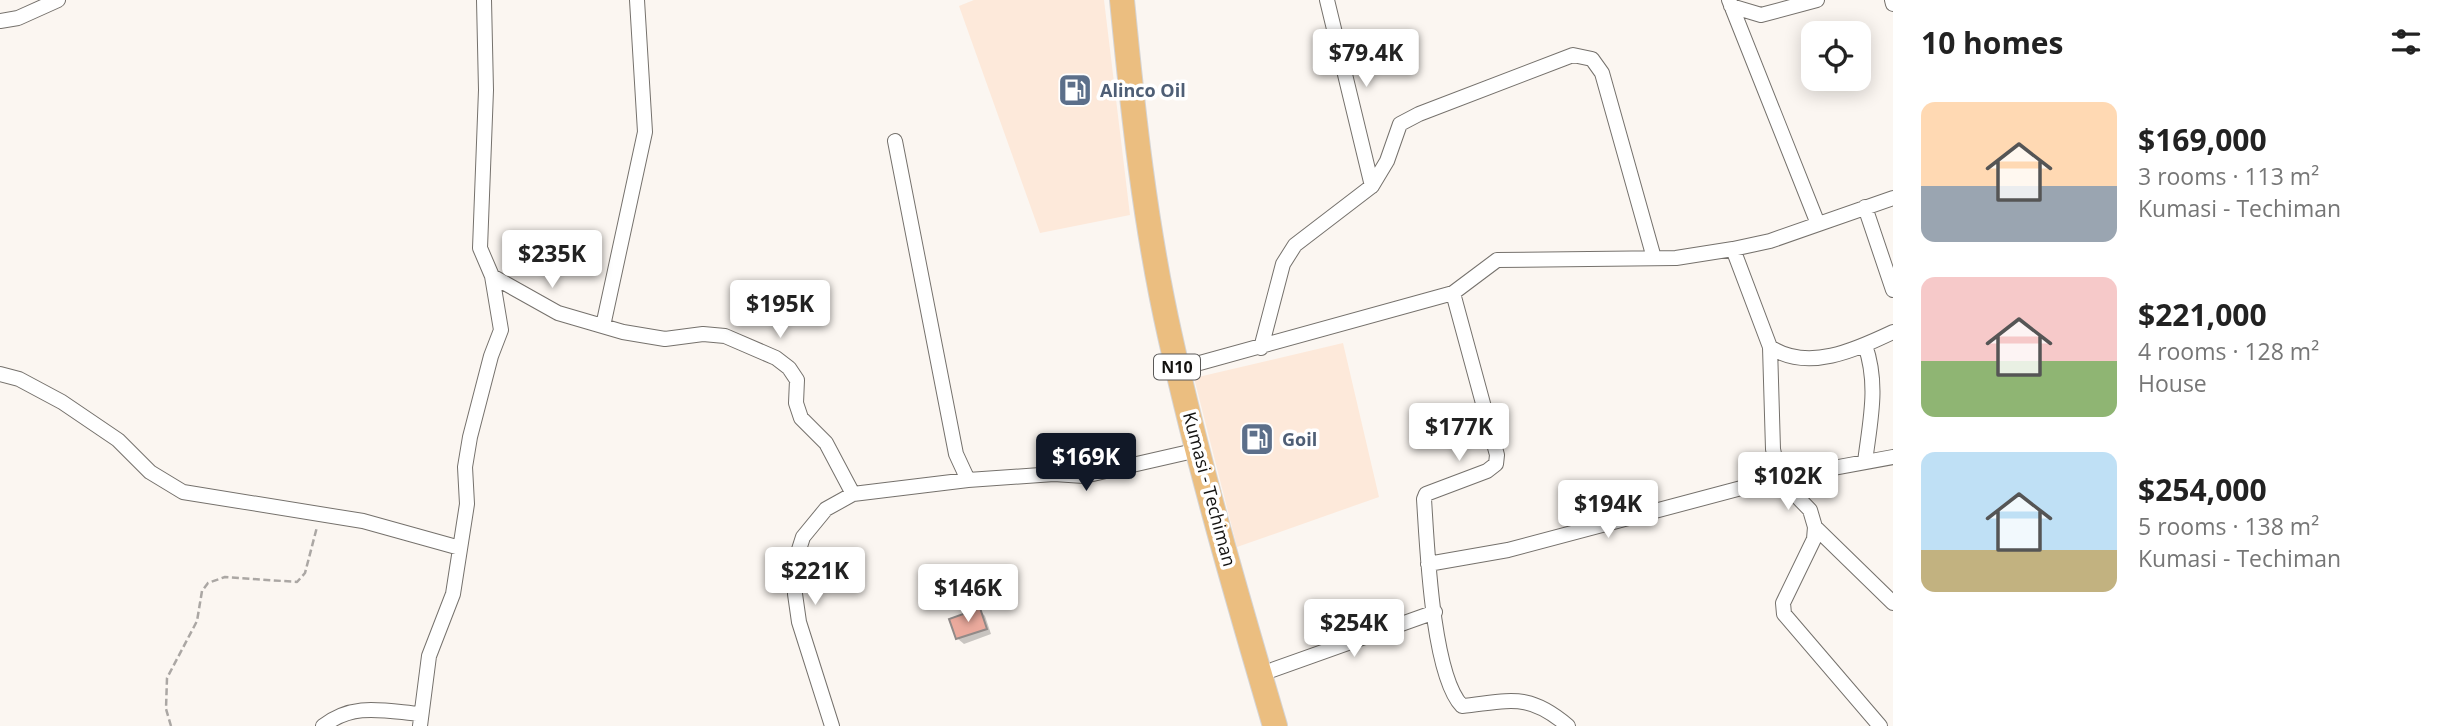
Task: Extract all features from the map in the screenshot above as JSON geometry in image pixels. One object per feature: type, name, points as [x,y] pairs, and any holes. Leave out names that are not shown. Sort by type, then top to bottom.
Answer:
[{"type":"highway","name":"Kumasi - Techiman","points":[[1122,0],[1142,183],[1178,369],[1275,726]]},
{"type":"street","points":[[0,21],[18,19],[58,0]]},
{"type":"street","points":[[323,726],[344,711],[355,709],[421,720],[429,656],[453,594],[467,504],[465,467],[470,437],[491,356],[502,330],[492,276],[480,248],[486,90],[484,0]]},
{"type":"street","points":[[603,326],[645,132],[637,0]]},
{"type":"street","points":[[1327,0],[1372,186]]},
{"type":"street","points":[[1730,3],[1762,15],[1791,10],[1817,0]]},
{"type":"street","points":[[1730,3],[1818,224]]},
{"type":"street","points":[[1261,348],[1283,264],[1295,244],[1372,186],[1387,161],[1400,124],[1419,114],[1573,55],[1592,59],[1602,74],[1654,258]]},
{"type":"street","points":[[895,141],[956,454],[968,480]]},
{"type":"street","points":[[1178,369],[1453,293],[1497,260],[1654,258],[1733,249],[1893,198]]},
{"type":"street","points":[[1865,207],[1892,282]]},
{"type":"street","points":[[1733,249],[1770,346],[1773,449],[1780,478],[1810,510],[1815,527],[1814,539],[1783,603],[1784,614],[1881,726]]},
{"type":"street","points":[[492,276],[558,313],[603,326],[665,339],[704,334],[725,336],[776,358],[789,368],[797,380],[796,403],[801,418],[827,443],[853,494]]},
{"type":"street","points":[[1453,293],[1497,455],[1496,464],[1487,471],[1426,494],[1428,564],[1440,651],[1456,699],[1462,706],[1523,699],[1552,712],[1569,726]]},
{"type":"street","points":[[1770,346],[1786,357],[1806,360],[1865,345],[1893,332]]},
{"type":"street","points":[[1865,345],[1873,368],[1875,392],[1865,463]]},
{"type":"street","points":[[0,374],[19,379],[62,402],[118,440],[150,471],[183,492],[363,521],[460,548]]},
{"type":"street","points":[[832,726],[799,622],[795,562],[803,537],[826,509],[853,494],[968,480],[1054,474],[1084,476],[1198,450]]},
{"type":"street","points":[[1428,564],[1508,550],[1780,478],[1893,457]]},
{"type":"street","points":[[1815,527],[1893,603]]},
{"type":"street","points":[[1261,674],[1435,612]]},
{"type":"path","points":[[171,726],[166,709],[167,678],[197,621],[202,591],[208,583],[225,577],[297,582],[305,573],[321,515]]},
{"type":"shaded area","points":[[974,0],[1104,0],[1130,215],[1040,233],[959,6]]},
{"type":"shaded area","points":[[1343,343],[1379,497],[1237,547],[1194,378]]},
{"type":"building","points":[[980,608],[987,629],[956,639],[949,619]]},
{"type":"place","name":"Alinco Oil","points":[[1075,90]]},
{"type":"place","name":"Goil","points":[[1257,439]]}]
